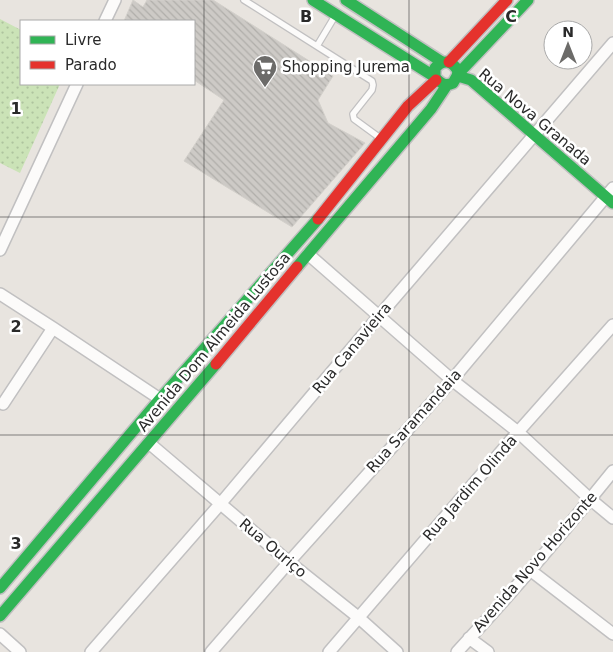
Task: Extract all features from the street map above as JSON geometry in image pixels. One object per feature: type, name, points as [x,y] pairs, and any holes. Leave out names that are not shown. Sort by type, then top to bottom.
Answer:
[{"type":"street","points":[[105,20],[115,0]]},
{"type":"street","points":[[313,0],[435,78],[440,84],[447,85],[454,83],[458,75],[528,0]]},
{"type":"street","points":[[346,0],[445,62],[453,63],[456,66],[458,75]]},
{"type":"street","points":[[435,78],[435,68],[445,62],[507,0]]},
{"type":"street","name":"Rua Canavieira","points":[[91,652],[613,43]]},
{"type":"street","name":"Rua Nova Granada","points":[[458,75],[471,80],[535,135],[611,196]]},
{"type":"street","name":"Avenida Dom Almeida Lustosa","points":[[0,588],[160,399],[310,230],[408,106],[435,78]]},
{"type":"street","points":[[0,250],[76,85]]},
{"type":"street","name":"Avenida Dom Almeida Lustosa","points":[[0,616],[432,109],[447,85]]},
{"type":"street","name":"Rua Saramandaia","points":[[211,652],[452,380],[611,196]]},
{"type":"street","points":[[308,254],[452,380],[518,432],[613,518]]},
{"type":"street","points":[[0,294],[160,399]]},
{"type":"street","name":"Rua Jardim Olinda","points":[[329,652],[518,432],[613,325]]},
{"type":"street","points":[[3,404],[53,328]]},
{"type":"street","name":"Rua Ouriço","points":[[149,443],[289,562],[358,617],[397,652]]},
{"type":"street","name":"Avenida Novo Horizonte","points":[[457,652],[530,570],[613,471]]},
{"type":"street","points":[[530,570],[613,634]]},
{"type":"street","points":[[13,572],[27,585]]},
{"type":"street","points":[[0,634],[20,652]]},
{"type":"street","points":[[469,638],[488,652]]},
{"type":"lane","points":[[244,0],[372,81],[374,85],[372,90],[352,117],[359,124],[382,139]]},
{"type":"lane","points":[[317,46],[336,15]]},
{"type":"green space","points":[[0,19],[20,29],[20,85],[60,85],[20,173],[0,163]]},
{"type":"building","points":[[133,0],[143,7],[147,0],[213,0],[333,76],[318,100],[328,123],[365,143],[292,227],[184,161],[224,100],[195,81],[195,20],[124,20]]},
{"type":"traffic: fast","points":[[313,0],[435,77],[443,84],[453,83],[458,71],[450,63],[444,62],[435,68],[435,77]]},
{"type":"traffic: fast","points":[[346,0],[442,62]]},
{"type":"traffic: fast","points":[[458,74],[528,0]]},
{"type":"traffic: fast","points":[[458,76],[471,80],[613,203]]},
{"type":"traffic: fast","points":[[297,267],[431,109],[447,85]]},
{"type":"traffic: fast","points":[[0,588],[160,399],[318,219]]},
{"type":"traffic: fast","points":[[0,616],[216,364]]},
{"type":"traffic: jam","points":[[449,62],[507,0]]},
{"type":"traffic: jam","points":[[318,219],[408,106],[436,80]]},
{"type":"traffic: jam","points":[[216,364],[297,267]]},
{"type":"place","name":"Shopping Jurema","points":[[265,88]]}]
